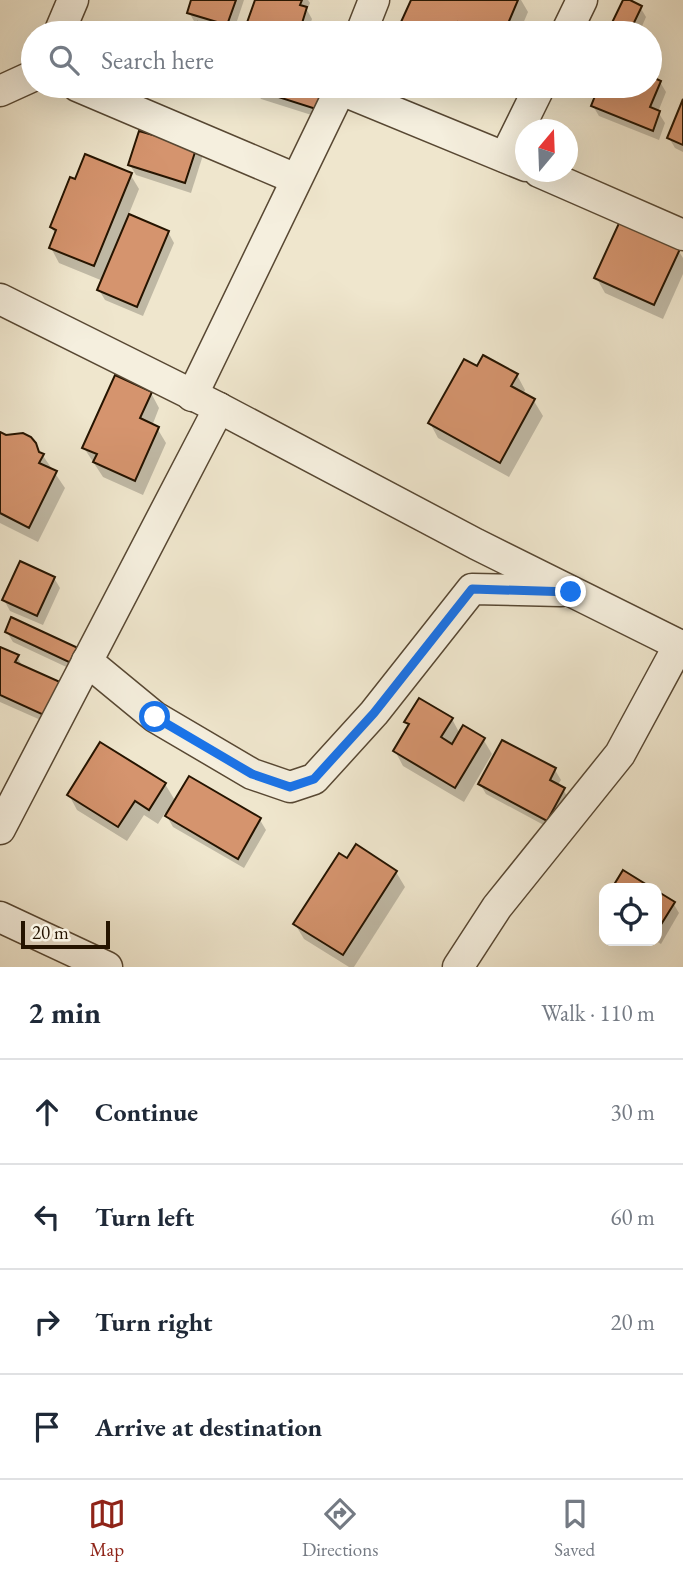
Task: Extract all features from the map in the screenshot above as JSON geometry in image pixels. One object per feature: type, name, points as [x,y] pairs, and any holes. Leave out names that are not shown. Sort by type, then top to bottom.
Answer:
[{"type":"street","points":[[64,21],[74,0]]},
{"type":"street","points":[[366,21],[374,0]]},
{"type":"street","points":[[571,21],[582,0]]},
{"type":"street","points":[[0,91],[21,81]]},
{"type":"street","points":[[105,98],[296,179]]},
{"type":"street","points":[[192,396],[336,98]]},
{"type":"street","points":[[365,98],[515,161]]},
{"type":"street","points":[[529,119],[536,98]]},
{"type":"street","points":[[562,182],[683,234]]},
{"type":"street","points":[[0,299],[219,408],[571,592],[681,646],[620,754],[497,906],[458,967]]},
{"type":"street","points":[[0,829],[219,408]]},
{"type":"street","points":[[87,661],[155,717],[252,774],[290,787],[314,779],[374,713],[472,589],[571,592]]},
{"type":"street","points":[[0,916],[107,967]]},
{"type":"building","points":[[191,0],[236,0],[228,21],[214,21],[187,13]]},
{"type":"building","points":[[255,0],[302,0],[300,5],[307,7],[303,21],[248,21]]},
{"type":"building","points":[[411,0],[518,0],[509,21],[401,21]]},
{"type":"building","points":[[623,0],[630,0],[642,6],[635,21],[613,21]]},
{"type":"building","points":[[281,98],[319,98],[316,109]]},
{"type":"building","points":[[594,98],[654,98],[650,107],[660,111],[653,131],[591,106]]},
{"type":"building","points":[[683,99],[683,145],[667,138]]},
{"type":"building","points":[[155,130],[198,143],[185,183],[128,165],[139,131],[153,135]]},
{"type":"building","points":[[85,154],[132,173],[94,266],[49,248],[56,230],[50,227],[70,177],[75,179]]},
{"type":"building","points":[[129,214],[169,231],[137,307],[97,290]]},
{"type":"building","points":[[620,221],[680,249],[654,305],[594,278]]},
{"type":"building","points":[[483,355],[518,374],[511,386],[535,399],[500,463],[428,423],[464,359],[477,366]]},
{"type":"building","points":[[115,375],[152,392],[140,418],[159,427],[135,481],[93,462],[97,454],[82,448]]},
{"type":"building","points":[[0,432],[6,435],[23,433],[31,437],[39,452],[44,454],[39,463],[57,471],[29,528],[0,513]]},
{"type":"building","points":[[20,561],[55,577],[37,616],[2,600]]},
{"type":"building","points":[[11,617],[78,648],[71,663],[5,632]]},
{"type":"building","points":[[0,647],[19,655],[15,662],[60,682],[46,716],[0,695]]},
{"type":"building","points":[[419,698],[453,718],[441,737],[452,744],[463,725],[485,738],[455,788],[393,751],[409,724],[404,722]]},
{"type":"building","points":[[502,740],[556,768],[550,780],[565,788],[547,821],[478,784]]},
{"type":"building","points":[[100,742],[166,783],[149,810],[135,801],[118,827],[67,795]]},
{"type":"building","points":[[189,776],[261,818],[238,859],[165,816]]},
{"type":"building","points":[[356,844],[397,871],[343,955],[293,924],[339,853],[347,858]]},
{"type":"building","points":[[623,870],[644,883],[615,883]]},
{"type":"building","points":[[662,894],[675,902],[662,923]]},
{"type":"route","points":[[155,717],[252,774],[290,787],[314,779],[374,713],[472,589],[571,592]]}]
